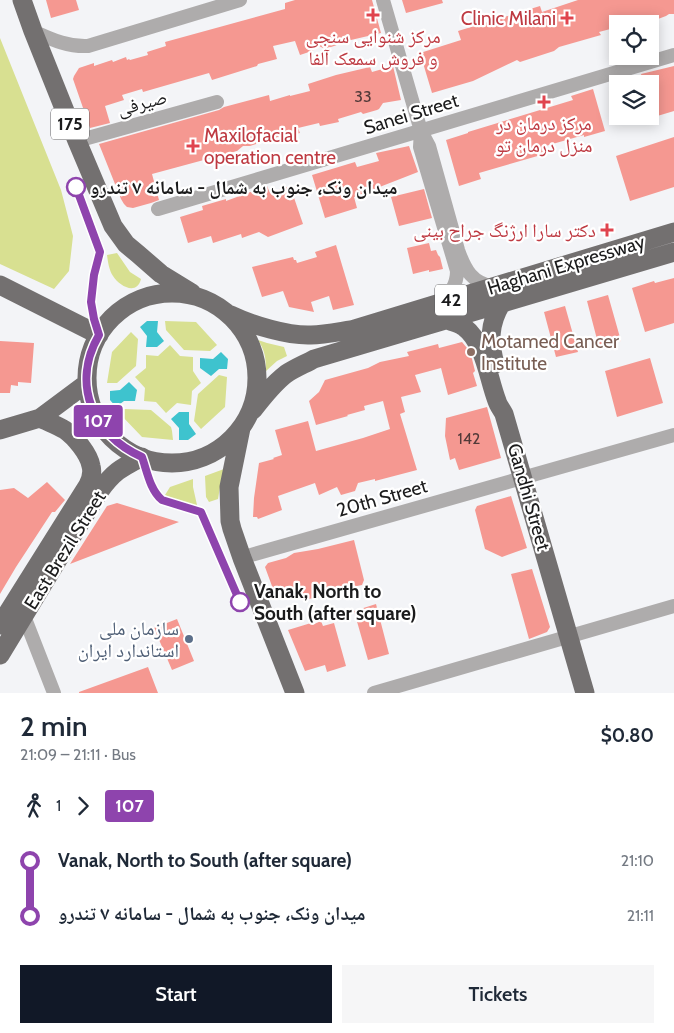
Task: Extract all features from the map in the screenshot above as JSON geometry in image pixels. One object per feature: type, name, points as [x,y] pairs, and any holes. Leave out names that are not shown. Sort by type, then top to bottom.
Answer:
[{"type":"main road","name":"175","points":[[22,0],[32,31],[113,226],[126,244],[161,274],[202,299]]},
{"type":"main road","name":"Haghani Expressway","points":[[245,420],[285,375],[314,359],[674,232]]},
{"type":"main road","name":"Haghani Expressway","points":[[498,295],[674,252]]},
{"type":"main road","points":[[0,285],[99,335]]},
{"type":"main road","points":[[179,293],[191,295],[215,304],[226,312],[241,328],[247,338],[256,361],[257,373],[254,401],[245,420],[232,437],[222,447],[200,458],[166,463],[142,457],[120,445],[96,418],[88,395],[87,383],[87,368],[90,355],[99,335],[111,318],[122,309],[144,298],[179,293]]},
{"type":"main road","points":[[498,295],[492,321],[491,344],[492,355],[504,400],[504,414]]},
{"type":"main road","name":"Haghani Expressway","points":[[226,312],[287,333],[310,335],[351,330],[444,312]]},
{"type":"main road","name":"Gandhi Street","points":[[444,312],[470,332],[484,358],[497,403],[504,414],[585,693]]},
{"type":"main road","points":[[0,430],[40,418],[87,383]]},
{"type":"main road","name":"East Brezil Street","points":[[0,625],[92,478],[91,466],[82,448],[73,436],[58,426],[40,418]]},
{"type":"main road","points":[[245,420],[229,488],[230,521],[242,558],[295,693]]},
{"type":"main road","name":"East Brezil Street","points":[[0,655],[109,479],[116,472],[142,457]]},
{"type":"street","points":[[32,31],[65,44],[88,46],[240,0]]},
{"type":"street","points":[[383,0],[421,131],[429,146],[458,250],[469,273],[498,295]]},
{"type":"street","name":"Sanei Street","points":[[158,209],[674,55]]},
{"type":"street","name":"صیرفی","points":[[77,140],[217,102]]},
{"type":"street","points":[[421,131],[420,148],[457,271],[456,281],[444,312]]},
{"type":"street","name":"20th Street","points":[[251,555],[674,435]]},
{"type":"street","points":[[374,693],[674,606]]},
{"type":"street","points":[[24,616],[54,693]]},
{"type":"green space","points":[[0,38],[61,190],[73,236],[69,271],[54,289],[0,264]]},
{"type":"green space","points":[[117,253],[130,272],[141,279],[136,287],[128,288],[123,286],[112,274],[107,255]]},
{"type":"green space","points":[[165,321],[196,322],[217,345],[210,351],[184,350],[166,330]]},
{"type":"green space","points":[[131,332],[138,339],[136,366],[117,383],[107,383],[112,352]]},
{"type":"green space","points":[[258,340],[284,347],[287,356],[277,361],[266,371],[265,355]]},
{"type":"green space","points":[[170,345],[180,356],[193,357],[193,371],[201,383],[192,391],[191,405],[177,403],[166,413],[156,402],[144,401],[145,388],[135,377],[146,368],[146,355],[158,356]]},
{"type":"green space","points":[[219,375],[227,377],[225,407],[201,429],[194,421],[198,394]]},
{"type":"green space","points":[[124,409],[151,410],[171,427],[173,440],[142,437],[120,414]]},
{"type":"green space","points":[[224,469],[218,499],[209,502],[206,497],[205,476]]},
{"type":"green space","points":[[193,479],[197,505],[190,508],[165,495],[170,487]]},
{"type":"water","points":[[147,321],[158,321],[157,332],[164,341],[157,347],[146,347],[147,336],[140,327]]},
{"type":"water","points":[[221,352],[228,359],[227,369],[219,369],[211,376],[200,368],[200,358],[213,359]]},
{"type":"water","points":[[129,382],[137,390],[135,401],[124,401],[116,407],[110,400],[110,391],[120,390]]},
{"type":"water","points":[[179,412],[189,412],[189,424],[196,434],[188,440],[179,440],[179,428],[171,419]]},
{"type":"building","points":[[46,0],[76,0],[79,10],[51,18]]},
{"type":"building","points":[[295,0],[372,0],[381,33],[338,43],[325,49],[319,46],[312,51],[300,55],[295,41],[273,46],[277,59],[258,64],[257,66],[212,80],[209,73],[143,92],[142,89],[122,95],[124,100],[105,106],[110,123],[90,128],[73,79],[79,68],[94,63],[94,66],[126,57],[127,60],[130,60],[148,55],[147,52],[166,46],[165,42],[285,9],[285,3]]},
{"type":"building","points":[[402,0],[442,0],[443,3],[406,13]]},
{"type":"building","points":[[578,0],[674,0],[674,14],[659,19],[659,15],[609,15],[609,29],[599,32],[601,35],[559,47],[554,51],[520,62],[517,60],[473,81],[432,93],[420,53],[461,40],[458,31],[540,6],[542,12]]},
{"type":"building","points":[[393,66],[401,100],[383,103],[377,110],[363,114],[361,112],[338,119],[339,122],[320,126],[319,123],[298,128],[300,133],[258,141],[250,146],[243,146],[237,151],[152,174],[159,200],[133,208],[127,207],[121,199],[99,144],[269,95],[270,101],[310,91],[308,84],[336,75],[370,67],[372,72]]},
{"type":"building","points":[[674,66],[674,111],[659,116],[659,75],[641,74]]},
{"type":"building","points":[[593,89],[605,131],[542,147],[543,152],[540,153],[541,155],[479,173],[481,179],[459,186],[446,140],[573,100],[571,96]]},
{"type":"building","points":[[674,137],[674,187],[630,201],[616,156]]},
{"type":"building","points":[[409,146],[418,172],[354,197],[357,208],[325,218],[312,175],[355,162],[357,167],[379,161],[376,153]]},
{"type":"building","points":[[267,186],[270,193],[290,186],[303,224],[268,237],[259,232],[242,238],[241,234],[213,243],[211,236],[188,243],[180,217],[203,210],[202,206],[226,199],[226,201]]},
{"type":"building","points":[[424,189],[432,218],[399,226],[391,197]]},
{"type":"building","points":[[429,243],[431,251],[436,250],[440,257],[443,269],[413,274],[407,248]]},
{"type":"building","points":[[336,245],[354,305],[333,310],[329,296],[311,302],[314,312],[289,307],[283,291],[262,297],[252,267],[293,257],[297,263],[317,257],[315,252]]},
{"type":"building","points":[[674,278],[674,323],[645,332],[632,288],[654,281],[655,283]]},
{"type":"building","points":[[608,295],[621,341],[599,347],[587,301]]},
{"type":"building","points":[[565,306],[578,352],[556,357],[544,312]]},
{"type":"building","points":[[0,341],[34,343],[31,383],[18,382],[18,386],[11,385],[10,393],[0,393]]},
{"type":"building","points":[[462,342],[472,359],[475,371],[473,373],[477,386],[448,395],[441,368],[415,375],[421,392],[401,397],[405,412],[400,414],[417,470],[375,481],[375,479],[358,483],[355,491],[341,495],[337,487],[319,495],[315,483],[278,496],[282,510],[258,519],[253,517],[259,463],[282,455],[275,430],[308,421],[316,451],[390,429],[383,401],[364,406],[365,410],[316,425],[309,401],[319,392],[325,380],[368,368],[380,362],[409,356],[407,352],[438,344],[439,348]]},
{"type":"building","points":[[650,358],[663,403],[617,417],[605,371]]},
{"type":"building","points":[[487,407],[501,458],[459,470],[455,458],[450,460],[445,436],[446,418]]},
{"type":"building","points":[[47,482],[65,500],[55,512],[52,512],[0,594],[0,490],[14,488],[28,498]]},
{"type":"building","points":[[511,496],[527,548],[502,557],[485,549],[475,510],[477,506]]},
{"type":"building","points":[[117,503],[179,522],[70,564],[107,506]]},
{"type":"building","points":[[354,540],[364,580],[362,585],[322,593],[320,597],[302,600],[299,591],[276,597],[265,567],[268,563],[286,558],[294,553]]},
{"type":"building","points":[[532,569],[550,627],[547,632],[529,639],[511,574]]},
{"type":"building","points":[[376,604],[389,654],[368,660],[354,611]]},
{"type":"building","points":[[177,619],[194,661],[172,670],[154,628]]},
{"type":"building","points":[[321,621],[323,626],[334,623],[346,666],[327,672],[325,665],[305,671],[288,630]]},
{"type":"building","points":[[148,667],[158,693],[79,693],[79,692]]},
{"type":"bus line","name":"107","points":[[76,187],[100,252],[94,275],[91,302],[99,335],[90,355],[87,368],[88,395],[96,418],[120,445],[142,457],[154,491],[162,500],[201,512],[240,602]]},
{"type":"place","name":"مرکز شنوایی سنجی و فروش سمعک آلفا","points":[[373,15]]},
{"type":"place","name":"Clinic Milani","points":[[567,18]]},
{"type":"place","name":"مرکز درمان در منزل درمان تو","points":[[544,102]]},
{"type":"place","name":"Maxilofacial operation centre","points":[[193,146]]},
{"type":"place","name":"میدان ونک، جنوب به شمال - سامانه ۷ تندرو","points":[[76,187]]},
{"type":"place","name":"دکتر سارا ارژنگ جراح بینی","points":[[607,230]]},
{"type":"place","name":"Motamed Cancer Institute","points":[[471,352]]},
{"type":"place","name":"Vanak, North to South (after square)","points":[[240,602]]},
{"type":"place","name":"سازمان ملی استاندارد ایران","points":[[189,639]]}]
